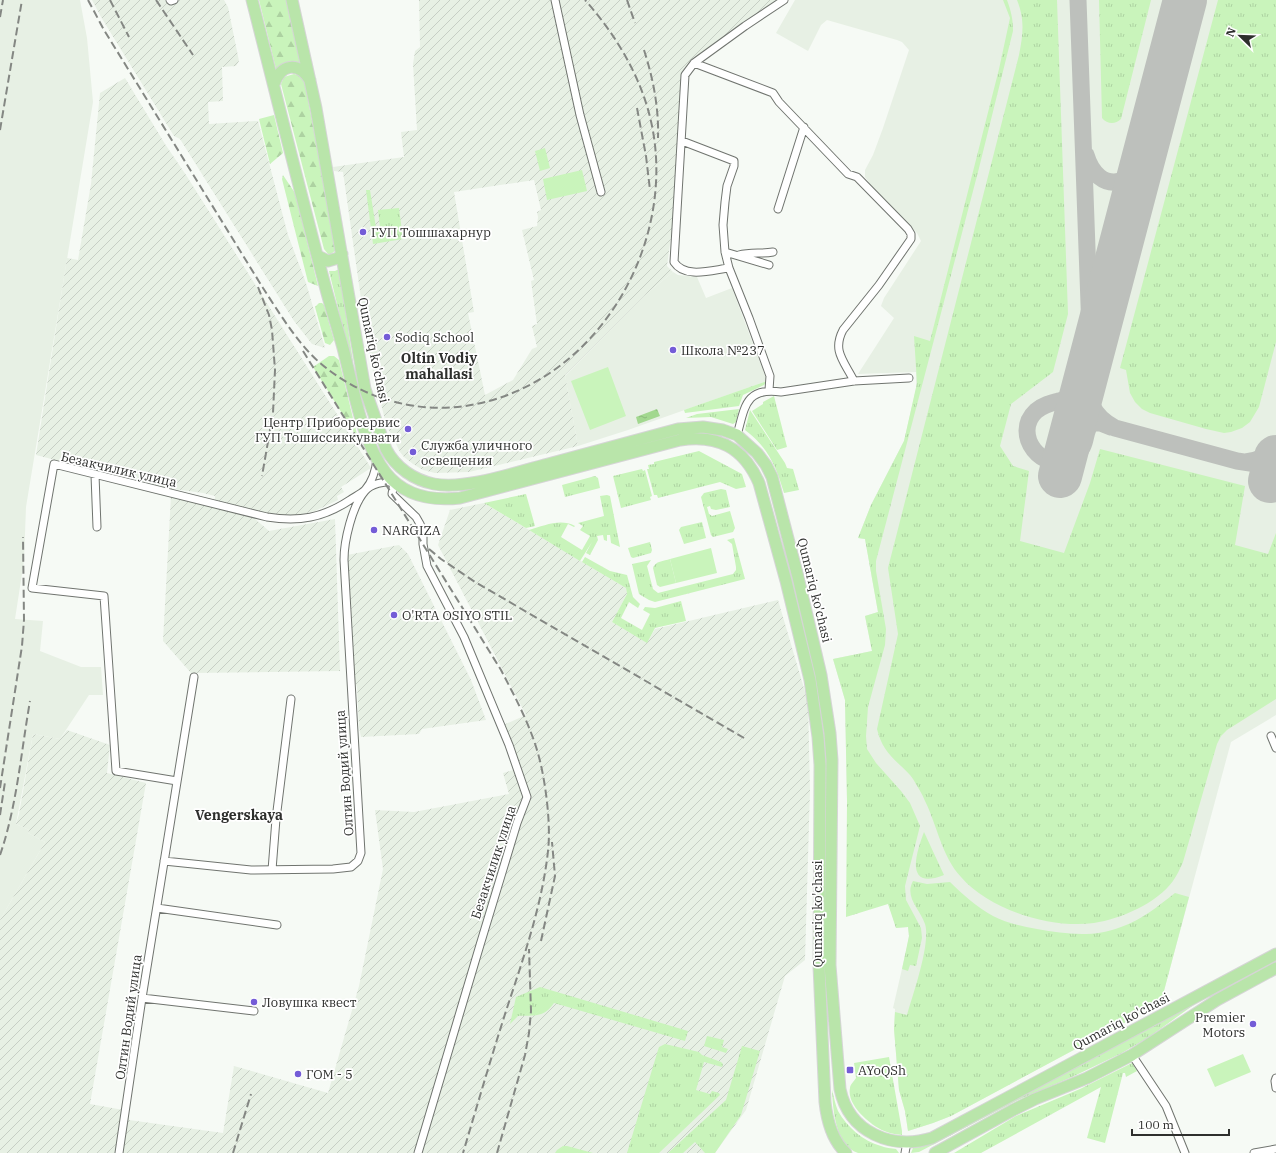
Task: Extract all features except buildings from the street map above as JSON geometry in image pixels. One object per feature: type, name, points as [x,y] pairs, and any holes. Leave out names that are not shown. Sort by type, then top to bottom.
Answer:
[{"type":"main road","name":"Qumariq ko'chasi","points":[[252,0],[364,429],[369,444],[377,459],[385,473],[394,482],[404,489],[420,496],[436,499],[460,498],[604,455],[688,427],[714,428],[737,435],[757,453],[769,471],[798,578],[821,675],[830,733],[832,760],[830,923],[831,977],[838,1070],[842,1100],[854,1119],[869,1131],[886,1139],[897,1142],[906,1148],[923,1140],[936,1137],[1276,954]]},
{"type":"main road","name":"Qumariq ko'chasi","points":[[292,0],[310,80],[365,389],[390,456],[394,461],[406,472],[427,482],[442,485],[464,484],[680,440],[705,439],[717,442],[734,450],[751,467],[759,483],[786,581],[810,680],[818,737],[820,765],[819,977],[826,1108],[833,1133],[840,1147],[846,1153]]},
{"type":"main road","points":[[274,84],[281,70],[291,67],[301,70],[310,80]]},
{"type":"main road","points":[[318,256],[328,261],[338,258],[342,254]]},
{"type":"main road","points":[[349,371],[361,368]]},
{"type":"main road","points":[[786,581],[798,578]]},
{"type":"main road","points":[[819,923],[830,923]]},
{"type":"main road","points":[[935,1153],[1013,1110],[1097,1073],[1132,1055],[1217,1000],[1276,968]]},
{"type":"street","points":[[170,0],[174,0]]},
{"type":"street","points":[[556,0],[580,115],[601,192]]},
{"type":"street","points":[[729,268],[687,272],[680,269],[674,262],[685,75],[694,63],[784,0]]},
{"type":"street","points":[[694,63],[771,92],[848,174],[857,177],[908,229],[911,234],[911,239],[896,262],[843,330],[838,344],[838,351],[854,381]]},
{"type":"street","points":[[778,209],[804,127]]},
{"type":"street","points":[[682,141],[734,161],[734,166],[727,186],[725,202],[723,225],[725,252],[729,268],[770,376],[769,390]]},
{"type":"street","points":[[725,252],[769,265]]},
{"type":"street","points":[[739,255],[746,253],[762,254],[773,252]]},
{"type":"street","points":[[737,435],[746,406],[757,392],[769,390],[781,392],[854,381],[909,378]]},
{"type":"street","name":"Олтин Водий улица","points":[[164,861],[251,870],[272,870],[346,868],[355,864],[360,857],[361,853],[344,560],[345,540],[355,508],[374,474],[377,459]]},
{"type":"street","name":"Безакчилик улица","points":[[177,781],[116,771],[104,596],[32,588],[54,464],[258,515],[282,519],[318,516],[338,508],[365,491]]},
{"type":"street","points":[[95,475],[97,527]]},
{"type":"street","points":[[365,491],[378,484],[394,482]]},
{"type":"street","name":"Безакчилик улица","points":[[394,482],[392,494],[416,517],[423,531],[423,544],[427,566],[464,637],[507,739],[527,797],[517,823],[418,1153]]},
{"type":"street","points":[[338,508],[347,512],[351,521]]},
{"type":"street","name":"Олтин Водий улица","points":[[119,1153],[142,998],[194,677]]},
{"type":"street","points":[[272,870],[276,819],[291,698]]},
{"type":"street","points":[[1271,736],[1276,748]]},
{"type":"street","points":[[157,908],[277,925]]},
{"type":"street","points":[[142,998],[254,1011]]},
{"type":"street","points":[[1132,1055],[1166,1106],[1185,1153]]},
{"type":"street","points":[[1276,1078],[1276,1088]]},
{"type":"street","points":[[1254,1153],[1276,1149]]},
{"type":"shaded area","points":[[0,0],[80,0],[87,38],[93,102],[26,507],[24,561],[15,619],[43,621],[40,651],[81,667],[101,667],[103,695],[89,695],[60,739],[33,734],[16,824],[29,830],[28,833],[45,842],[0,920]]},
{"type":"shaded area","points":[[92,0],[224,0],[228,7],[239,61],[236,66],[222,67],[223,101],[208,102],[209,124],[258,121],[288,235],[306,283],[325,348],[312,344],[294,321],[180,139],[174,136]]},
{"type":"shaded area","points":[[419,0],[778,0],[684,68],[674,214],[667,266],[673,272],[644,296],[565,375],[578,446],[469,472],[435,473],[423,470],[404,457],[386,424],[369,355],[343,172],[334,171],[333,167],[404,157],[401,132],[417,130],[413,64],[415,51],[420,47]],"holes":[[[534,180],[541,210],[537,212],[537,226],[522,230],[534,280],[531,281],[537,324],[532,326],[537,347],[532,349],[513,380],[485,395],[468,313],[474,312],[454,192]]]},
{"type":"shaded area","points":[[795,0],[1276,0],[1276,715],[1231,742],[1161,1002],[1133,1018],[1132,1021],[1124,1023],[951,1116],[908,1131],[905,1111],[899,1090],[894,1029],[895,1009],[893,1008],[907,947],[909,936],[908,927],[896,928],[892,914],[847,801],[845,700],[833,659],[872,651],[865,616],[878,612],[865,539],[858,538],[871,505],[904,441],[916,389],[916,372],[858,374],[894,318],[881,306],[884,298],[921,241],[917,233],[880,197],[865,177],[865,170],[873,155],[883,128],[909,50],[902,42],[897,40],[827,20],[821,25],[808,51],[776,33]]},
{"type":"shaded area","points":[[125,78],[165,144],[371,468],[341,487],[344,492],[337,496],[338,500],[315,511],[293,516],[262,512],[215,501],[215,496],[159,487],[36,455],[67,258],[78,260],[91,184],[100,93]]},
{"type":"shaded area","name":"Школа №237","points":[[673,272],[678,275],[697,277],[706,298],[732,288],[767,381],[578,446],[565,376],[644,296]]},
{"type":"shaded area","points":[[171,496],[253,517],[269,531],[335,519],[340,671],[191,673],[163,641]]},
{"type":"shaded area","points":[[484,503],[626,588],[627,594],[612,622],[647,642],[655,629],[778,600],[808,702],[810,790],[805,960],[785,976],[746,1110],[715,1153],[0,1153],[0,920],[45,842],[28,833],[29,830],[16,824],[33,734],[60,739],[67,730],[110,745],[107,773],[146,783],[90,1104],[129,1111],[129,1120],[223,1133],[234,1066],[328,1093],[359,986],[383,869],[375,810],[414,812],[509,794],[503,773],[513,770],[499,727],[526,715],[438,545],[450,510]]},
{"type":"shaded area","name":"O'RTA OSIYO STIL","points":[[399,545],[408,554],[471,680],[486,720],[422,729],[419,734],[361,737],[357,687],[353,675],[347,555]]},
{"type":"green space","points":[[259,0],[286,0],[301,63],[294,63],[276,69]]},
{"type":"green space","points":[[1003,0],[1007,0],[1011,11],[1013,31],[978,172],[876,561],[876,571],[886,629],[885,645],[868,707],[866,736],[867,749],[876,763],[910,803],[920,826],[905,886],[906,900],[921,928],[922,938],[916,966],[910,965],[908,971],[902,969],[909,936],[908,927],[896,928],[888,904],[846,917],[847,801],[845,700],[833,659],[872,651],[865,616],[878,612],[865,539],[858,538],[871,505],[904,441],[917,383],[914,336],[930,341],[999,69],[1010,18]]},
{"type":"green space","points":[[1017,0],[1057,0],[1068,314],[1053,372],[1011,404],[1000,446],[1013,466],[1029,471],[1020,541],[1064,553],[1090,483],[1100,449],[1245,486],[1235,545],[1268,554],[1276,533],[1276,699],[1227,730],[1221,736],[1217,744],[1183,862],[1173,881],[1158,896],[1138,909],[1115,918],[1094,923],[1059,923],[1022,915],[1004,908],[973,889],[954,869],[944,850],[921,792],[910,775],[886,750],[877,729],[898,634],[888,568],[1019,55],[1022,40],[1022,21],[1020,7]]},
{"type":"green space","points":[[1099,0],[1151,0],[1121,119],[1114,123],[1106,122],[1102,118]]},
{"type":"green space","points":[[1218,0],[1276,0],[1276,342],[1259,407],[1250,422],[1242,428],[1224,433],[1150,413],[1142,409],[1135,402],[1130,393],[1126,370],[1120,368]]},
{"type":"green space","points":[[294,74],[304,79],[336,246],[336,250],[331,254],[328,254],[324,249],[281,84],[284,77]]},
{"type":"green space","points":[[274,115],[283,153],[270,164],[259,119]]},
{"type":"green space","points":[[545,148],[550,168],[540,171],[535,151]]},
{"type":"green space","points":[[582,170],[587,191],[547,200],[543,179]]},
{"type":"green space","points":[[283,175],[295,193],[318,286],[308,282],[282,179]]},
{"type":"green space","points":[[366,190],[370,190],[376,228],[380,227],[378,210],[399,208],[403,239],[373,244]]},
{"type":"green space","points":[[339,269],[353,361],[351,361],[329,271]]},
{"type":"green space","points":[[319,303],[324,305],[334,340],[330,345],[325,343],[315,307]]},
{"type":"green space","points":[[329,356],[334,356],[339,360],[358,439],[313,367]]},
{"type":"green space","points":[[608,367],[626,416],[590,430],[571,381]]},
{"type":"green space","points":[[767,381],[764,385],[743,395],[739,406],[685,413],[684,410]]},
{"type":"green space","points":[[774,396],[787,447],[777,450],[752,411],[763,404],[763,402]]},
{"type":"green space","points":[[739,409],[736,422],[733,424],[711,417],[686,418],[697,414]]},
{"type":"green space","points":[[750,410],[787,468],[793,469],[799,490],[784,493],[778,474],[770,458],[760,443],[745,430]]},
{"type":"green space","points":[[699,451],[742,474],[746,487],[736,489],[720,482],[658,498],[657,495],[654,495],[647,469],[649,469],[648,465],[654,464],[654,462]]},
{"type":"green space","points":[[642,469],[643,471],[645,470],[652,496],[650,497],[651,500],[621,508],[613,476]]},
{"type":"green space","points":[[595,476],[598,478],[600,488],[565,497],[562,485]]},
{"type":"green space","points":[[721,489],[726,490],[730,507],[716,510],[711,509],[710,506],[707,507],[709,514],[712,516],[730,511],[735,528],[733,532],[713,537],[711,535],[701,497],[704,493]]},
{"type":"green space","points":[[526,494],[535,526],[526,528],[484,503]]},
{"type":"green space","points":[[600,496],[610,496],[620,547],[611,543],[610,535],[607,535],[607,541],[604,540],[603,535],[597,536],[598,540],[590,555],[586,553],[592,542],[580,561],[529,530],[558,523],[564,523],[569,524],[575,526],[574,527],[568,524],[561,537],[582,550],[590,536],[580,530],[583,526],[578,523],[604,516]]},
{"type":"green space","points":[[702,522],[706,538],[684,544],[679,530],[681,527]]},
{"type":"green space","points":[[734,538],[745,579],[655,602],[639,594],[632,564],[651,560],[647,566],[653,589],[658,593],[733,574],[736,567],[732,544],[727,540]]},
{"type":"green space","points":[[650,542],[652,550],[651,553],[633,558],[631,557],[628,548]]},
{"type":"green space","points":[[711,548],[717,573],[676,583],[670,559]]},
{"type":"green space","points":[[585,557],[610,571],[627,575],[633,597],[640,604],[638,608],[629,602],[621,618],[642,630],[650,614],[643,610],[645,607],[655,608],[681,601],[686,621],[655,628],[647,643],[612,622],[627,594],[626,588],[582,562]]},
{"type":"green space","points":[[670,559],[676,583],[660,587],[657,585],[653,568],[656,564]]},
{"type":"green space","points":[[924,832],[944,875],[931,879],[923,878],[918,874],[916,867],[918,850]]},
{"type":"green space","points":[[913,881],[927,884],[950,882],[976,905],[998,918],[1026,927],[1079,934],[1100,933],[1129,924],[1143,917],[1175,893],[1189,897],[1161,1002],[1133,1018],[1132,1021],[1124,1023],[951,1116],[908,1131],[905,1111],[899,1090],[894,1029],[895,1012],[907,1015],[924,956],[926,943],[925,924],[910,892]]},
{"type":"green space","points":[[540,987],[688,1031],[685,1041],[554,1003],[546,1011],[538,1015],[518,1016],[510,1024],[516,997]]},
{"type":"green space","points":[[1202,999],[1149,1037],[1122,1053],[1072,1077],[1018,1100],[919,1152],[911,1153],[913,1148],[939,1141]]},
{"type":"green space","points":[[707,1036],[724,1040],[722,1047],[728,1049],[726,1053],[704,1046]]},
{"type":"green space","points":[[665,1044],[699,1052],[702,1055],[721,1062],[723,1064],[722,1067],[704,1062],[696,1090],[710,1094],[712,1091],[719,1093],[720,1095],[659,1153],[627,1153],[659,1047]]},
{"type":"green space","points":[[742,1046],[760,1051],[741,1115],[715,1153],[705,1153],[695,1142],[683,1153],[668,1153],[726,1100]]},
{"type":"green space","points":[[1243,1054],[1251,1072],[1215,1087],[1207,1069]]},
{"type":"green space","points":[[889,1057],[902,1135],[887,1132],[874,1125],[856,1108],[850,1095],[851,1084],[856,1078],[854,1063]]},
{"type":"green space","points":[[1132,1063],[1137,1071],[1126,1077],[1125,1073],[1123,1073],[1105,1143],[1087,1138],[1101,1087],[981,1153],[954,1153],[1016,1116],[1080,1089]]},
{"type":"green space","points":[[832,1090],[838,1111],[846,1123],[856,1133],[874,1144],[896,1149],[899,1153],[858,1153],[850,1149],[840,1135],[837,1126],[833,1107]]},
{"type":"green space","points":[[563,1146],[567,1146],[593,1153],[555,1153]]},
{"type":"water","points":[[657,409],[660,416],[638,424],[636,417]]},
{"type":"taxiway","points":[[1078,0],[1091,359]]},
{"type":"taxiway","points":[[1086,155],[1091,167],[1099,177],[1110,182],[1117,182],[1130,177],[1138,170],[1145,152]]},
{"type":"taxiway","points":[[1088,372],[1088,390],[1092,405],[1100,417],[1115,428],[1237,461],[1276,467]]},
{"type":"taxiway","points":[[1094,410],[1082,399],[1078,398],[1070,398],[1050,403],[1039,409],[1029,420],[1027,431],[1029,441],[1034,450],[1042,457],[1051,461],[1062,461],[1073,457],[1082,448],[1087,431],[1092,423],[1101,423],[1111,427]]},
{"type":"taxiway","points":[[1245,462],[1263,457],[1276,446]]},
{"type":"runway","points":[[1060,476],[1185,0]]},
{"type":"runway","points":[[1270,481],[1276,457]]},
{"type":"railway","points":[[0,17],[3,0]]},
{"type":"railway","points":[[0,130],[22,0]]},
{"type":"railway","points":[[88,0],[104,30],[263,288],[289,327],[311,355],[338,377],[370,394],[404,404],[440,408],[476,404],[499,398],[539,380],[574,354],[603,323],[627,286],[644,246],[654,203],[656,160],[650,117],[633,70],[625,55],[606,26],[585,0]]},
{"type":"railway","points":[[110,0],[129,37]]},
{"type":"railway","points":[[156,0],[193,55]]},
{"type":"railway","points":[[627,0],[635,23]]},
{"type":"railway","points":[[644,50],[655,93],[658,116],[658,138]]},
{"type":"railway","points":[[637,108],[646,156],[650,190]]},
{"type":"railway","points":[[258,287],[269,315],[272,330],[275,370],[273,413],[262,476]]},
{"type":"railway","points":[[303,351],[501,670],[533,737],[542,771],[546,794],[549,841],[545,872],[537,912],[463,1153]]},
{"type":"railway","points":[[0,788],[22,646],[24,620],[23,537]]},
{"type":"railway","points":[[429,549],[475,582],[744,738]]},
{"type":"railway","points":[[0,855],[15,798],[30,701]]},
{"type":"railway","points":[[0,815],[5,782]]},
{"type":"railway","points":[[541,941],[555,876],[552,842]]},
{"type":"railway","points":[[497,1153],[525,1055],[529,1033],[531,1011],[529,949]]},
{"type":"railway","points":[[233,1153],[251,1094]]},
{"type":"place","name":"ГУП Тошшахарнур","points":[[363,232]]},
{"type":"place","name":"Sodiq School","points":[[387,337]]},
{"type":"place","name":"Школа №237","points":[[673,350]]},
{"type":"place","name":"Центр Приборсервис ГУП Тошиссиккуввати","points":[[408,429]]},
{"type":"place","name":"Служба уличного освещения","points":[[413,452]]},
{"type":"place","name":"NARGIZA","points":[[374,530]]},
{"type":"place","name":"O'RTA OSIYO STIL","points":[[394,615]]},
{"type":"place","name":"Ловушка квест","points":[[254,1002]]},
{"type":"place","name":"Premier Motors","points":[[1253,1024]]},
{"type":"place","name":"AYoQSh","points":[[850,1070]]},
{"type":"place","name":"ГОМ - 5","points":[[298,1074]]},
{"type":"district","name":"Oltin Vodiy mahallasi","points":[[439,366]]},
{"type":"district","name":"Vengerskaya","points":[[239,815]]}]
